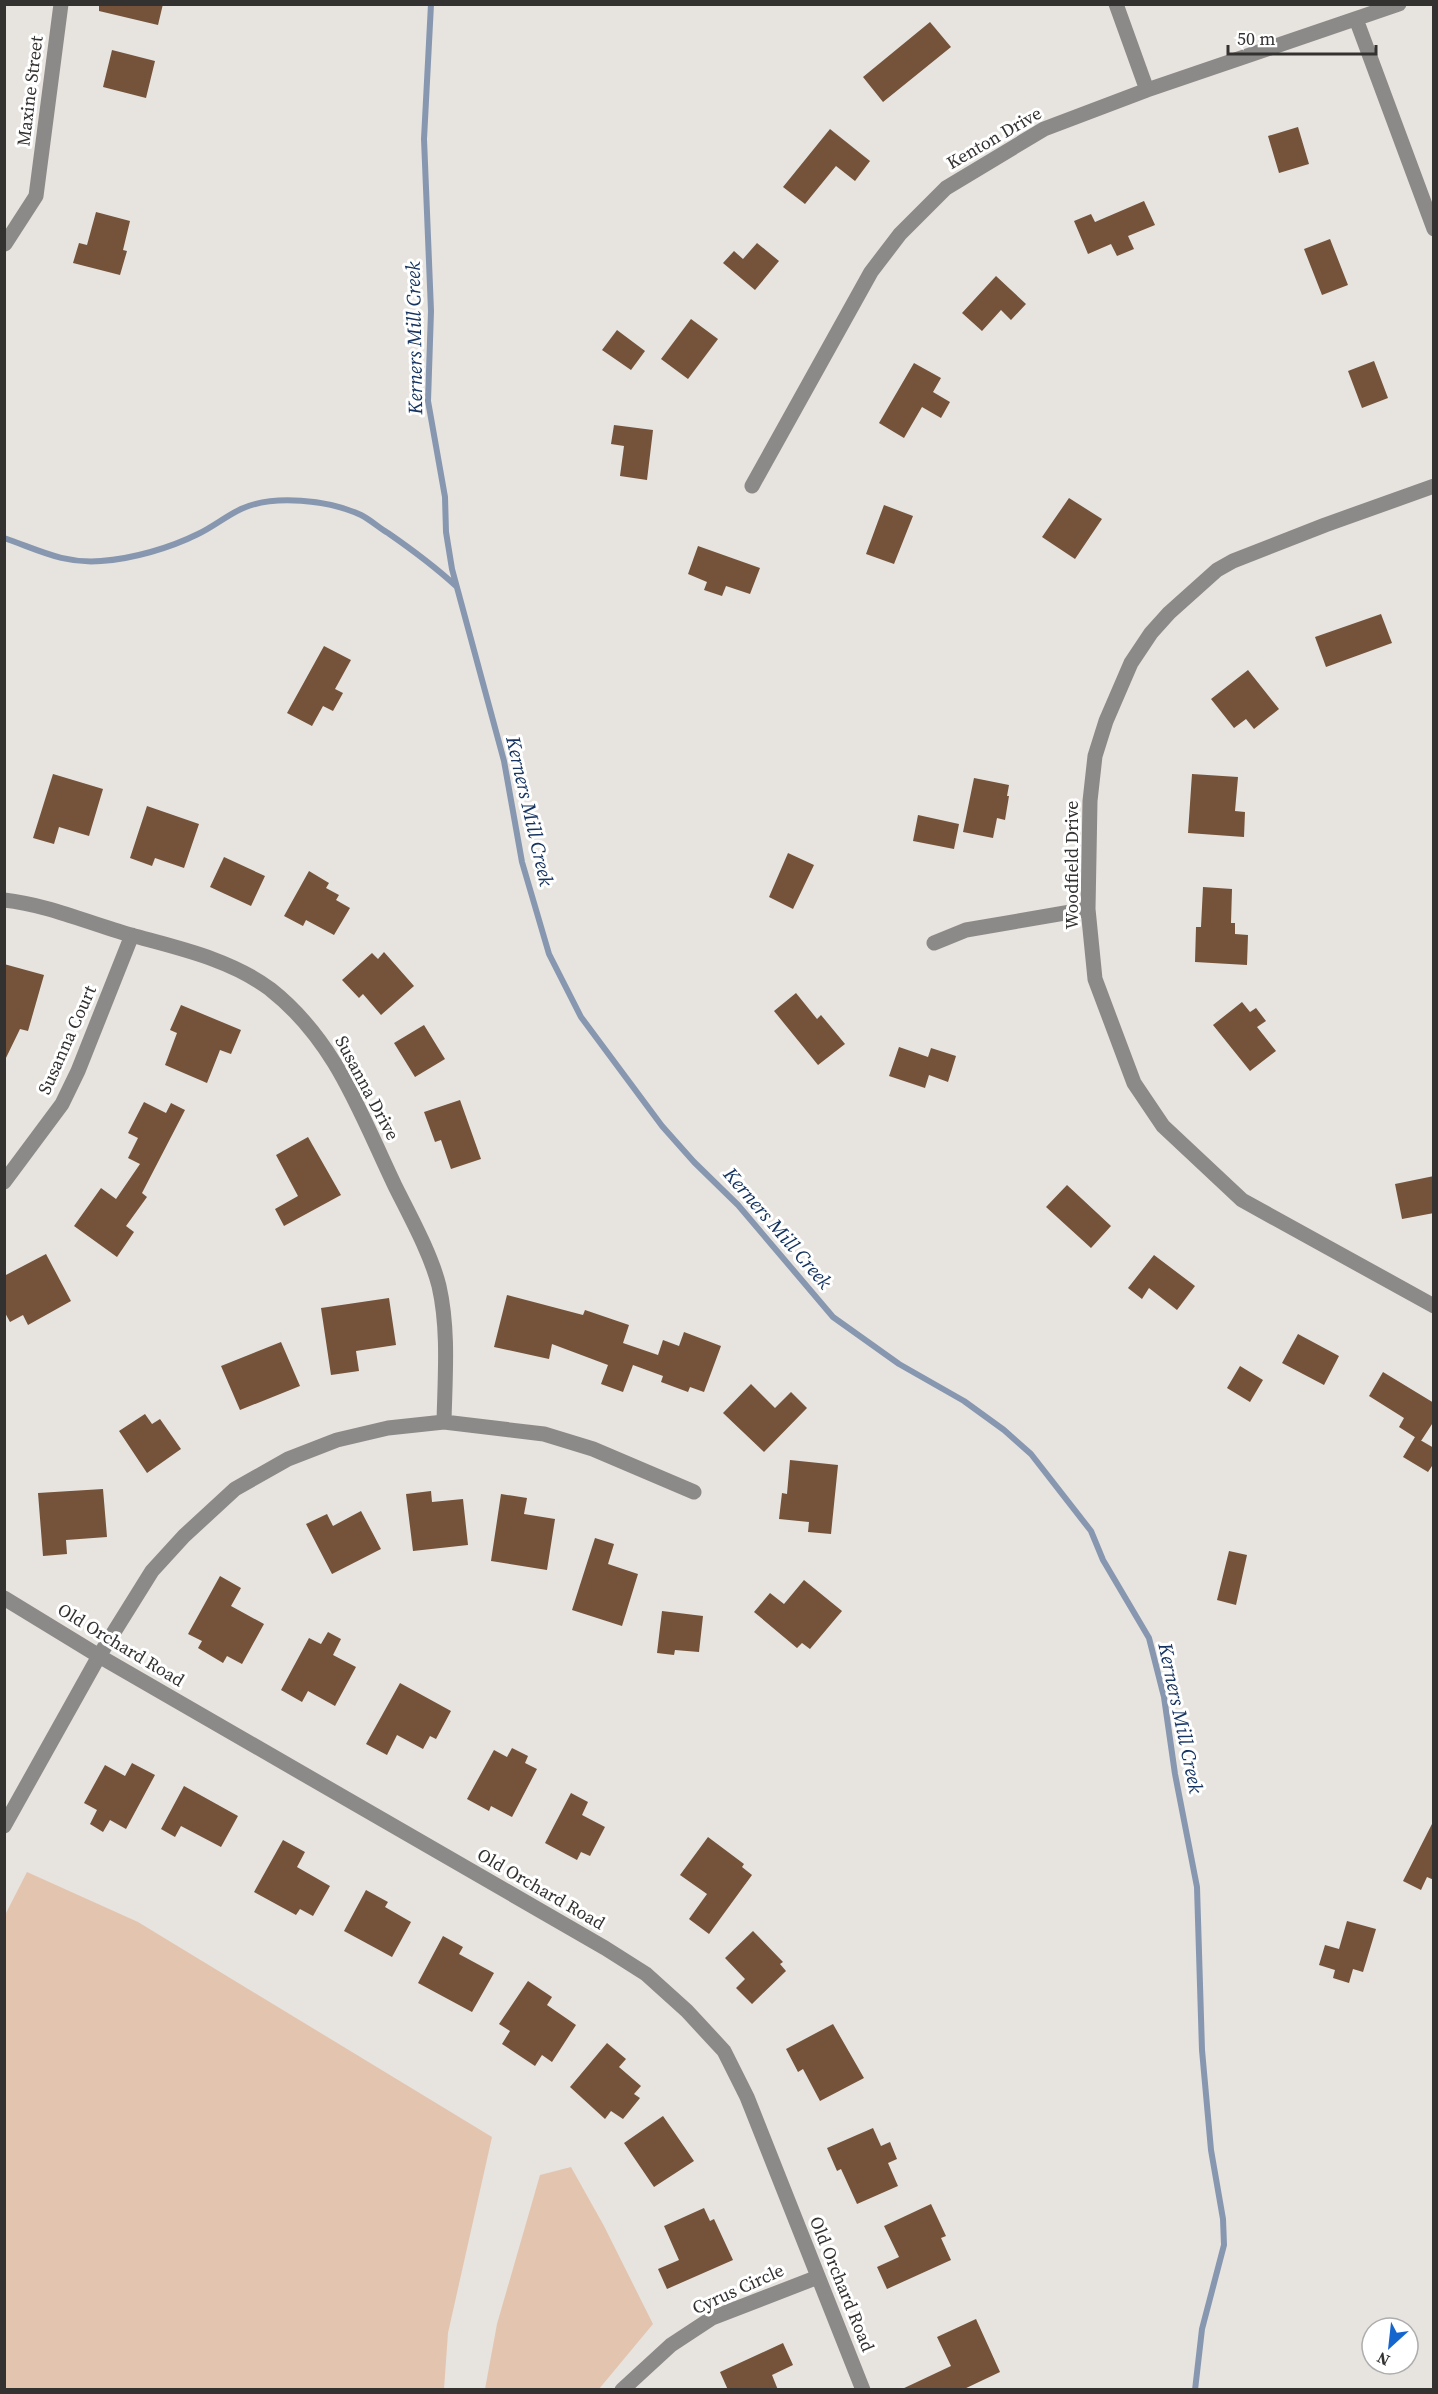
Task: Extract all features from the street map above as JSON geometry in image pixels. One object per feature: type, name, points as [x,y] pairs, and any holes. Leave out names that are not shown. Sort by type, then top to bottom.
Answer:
[{"type":"street","name":"Maxine Street","points":[[5,244],[36,196],[61,4]]},
{"type":"street","points":[[1116,4],[1147,90]]},
{"type":"street","name":"Kenton Drive","points":[[752,486],[871,272],[900,234],[946,188],[1044,129],[1147,90],[1399,4]]},
{"type":"street","points":[[1356,20],[1434,229]]},
{"type":"street","name":"Woodfield Drive","points":[[1434,486],[1233,561],[1217,570],[1169,613],[1151,633],[1131,663],[1106,721],[1095,756],[1090,801],[1088,909],[1095,979],[1134,1083],[1163,1126],[1242,1200],[1434,1306]]},
{"type":"street","name":"Susanna Drive","points":[[4,900],[34,904],[132,935],[167,943],[236,968],[268,988],[298,1013],[320,1039],[339,1067],[419,1237],[438,1284],[445,1325],[444,1422]]},
{"type":"street","points":[[934,943],[966,930],[1088,909]]},
{"type":"street","name":"Susanna Court","points":[[4,1182],[62,1104],[78,1071],[132,935]]},
{"type":"street","points":[[4,1826],[99,1656],[152,1571],[184,1536],[235,1489],[288,1459],[337,1440],[388,1428],[444,1422],[544,1434],[593,1449],[694,1492]]},
{"type":"street","name":"Old Orchard Road","points":[[4,1598],[99,1656],[605,1948],[646,1974],[687,2011],[724,2051],[747,2097],[863,2390]]},
{"type":"street","name":"Cyrus Circle","points":[[622,2390],[671,2345],[712,2318],[818,2277]]},
{"type":"shaded area","points":[[27,1872],[138,1922],[492,2137],[448,2333],[444,2389],[5,2389],[4,1917]]},
{"type":"shaded area","points":[[571,2167],[604,2226],[653,2324],[599,2389],[485,2389],[497,2324],[540,2175]]},
{"type":"building","points":[[99,4],[163,4],[158,25],[99,11]]},
{"type":"building","points":[[930,22],[951,47],[883,102],[863,77]]},
{"type":"building","points":[[112,50],[155,61],[146,98],[103,87]]},
{"type":"building","points":[[1298,127],[1309,164],[1279,173],[1268,136]]},
{"type":"building","points":[[830,129],[870,161],[855,181],[836,166],[805,204],[783,187]]},
{"type":"building","points":[[1144,201],[1155,225],[1128,236],[1134,249],[1117,256],[1111,244],[1088,254],[1074,221],[1091,214],[1095,222]]},
{"type":"building","points":[[96,212],[130,221],[123,250],[127,251],[120,275],[73,263],[79,243],[87,245]]},
{"type":"building","points":[[1330,239],[1348,285],[1322,295],[1304,249]]},
{"type":"building","points":[[757,243],[779,261],[755,290],[723,263],[734,251],[743,259]]},
{"type":"building","points":[[996,276],[1026,304],[1011,320],[1001,310],[982,331],[962,313]]},
{"type":"building","points":[[691,319],[718,339],[688,379],[661,359]]},
{"type":"building","points":[[617,330],[645,351],[631,370],[602,350]]},
{"type":"building","points":[[1374,361],[1388,398],[1362,408],[1348,371]]},
{"type":"building","points":[[914,363],[941,378],[933,392],[950,402],[941,418],[922,407],[904,438],[879,423]]},
{"type":"building","points":[[614,425],[653,430],[647,480],[620,476],[624,446],[611,444]]},
{"type":"building","points":[[1069,498],[1102,519],[1075,559],[1042,537]]},
{"type":"building","points":[[884,505],[913,516],[894,564],[866,554]]},
{"type":"building","points":[[698,546],[760,568],[750,594],[726,586],[722,596],[704,590],[707,582],[688,574]]},
{"type":"building","points":[[1381,614],[1392,643],[1326,667],[1315,637]]},
{"type":"building","points":[[324,646],[351,660],[335,689],[343,693],[333,711],[323,706],[312,726],[287,713]]},
{"type":"building","points":[[1248,670],[1279,709],[1254,729],[1246,719],[1234,728],[1211,699]]},
{"type":"building","points":[[53,774],[103,789],[89,836],[59,827],[54,844],[33,838]]},
{"type":"building","points":[[1192,774],[1238,777],[1235,811],[1245,812],[1244,837],[1188,833]]},
{"type":"building","points":[[974,778],[1009,785],[1005,820],[997,818],[993,838],[963,832]]},
{"type":"building","points":[[147,806],[199,824],[184,868],[155,858],[152,866],[130,858]]},
{"type":"building","points":[[918,815],[959,824],[954,849],[913,841]]},
{"type":"building","points":[[788,853],[814,865],[793,909],[769,897]]},
{"type":"building","points":[[224,857],[265,876],[251,906],[210,887]]},
{"type":"building","points":[[309,871],[329,883],[326,888],[339,895],[336,900],[350,908],[334,935],[306,920],[303,926],[284,916]]},
{"type":"building","points":[[1203,887],[1232,889],[1231,923],[1235,923],[1235,934],[1248,935],[1247,965],[1195,962],[1196,927],[1201,927]]},
{"type":"building","points":[[384,952],[414,986],[381,1015],[363,994],[359,998],[342,980],[372,953],[378,959]]},
{"type":"building","points":[[4,964],[44,975],[28,1031],[20,1029],[4,1062]]},
{"type":"building","points":[[796,993],[817,1019],[821,1015],[845,1044],[818,1065],[774,1011]]},
{"type":"building","points":[[1242,1002],[1250,1012],[1256,1008],[1266,1021],[1257,1027],[1276,1051],[1250,1071],[1213,1025]]},
{"type":"building","points":[[181,1005],[241,1030],[231,1054],[220,1050],[207,1083],[165,1065],[177,1033],[170,1030]]},
{"type":"building","points":[[424,1025],[445,1059],[415,1077],[394,1043]]},
{"type":"building","points":[[899,1047],[928,1057],[931,1048],[956,1056],[948,1082],[929,1075],[925,1088],[889,1076]]},
{"type":"building","points":[[460,1100],[481,1159],[451,1169],[441,1140],[435,1142],[424,1112]]},
{"type":"building","points":[[144,1102],[166,1113],[171,1103],[185,1110],[142,1193],[147,1197],[126,1226],[134,1232],[117,1257],[74,1226],[101,1188],[116,1199],[140,1164],[128,1158],[138,1138],[128,1133]]},
{"type":"building","points":[[308,1137],[341,1195],[284,1226],[275,1209],[298,1196],[276,1155]]},
{"type":"building","points":[[1434,1176],[1434,1213],[1402,1219],[1395,1184]]},
{"type":"building","points":[[1067,1185],[1111,1226],[1091,1248],[1046,1207]]},
{"type":"building","points":[[46,1254],[71,1301],[28,1325],[23,1315],[10,1322],[4,1311],[4,1276]]},
{"type":"building","points":[[1154,1255],[1195,1286],[1177,1310],[1149,1288],[1142,1299],[1128,1288]]},
{"type":"building","points":[[507,1295],[583,1315],[585,1310],[629,1325],[623,1343],[658,1355],[663,1340],[679,1346],[684,1332],[721,1346],[704,1392],[690,1387],[688,1392],[661,1382],[663,1376],[633,1365],[623,1392],[601,1384],[608,1365],[552,1344],[549,1359],[494,1347]]},
{"type":"building","points":[[389,1298],[396,1345],[356,1351],[359,1371],[331,1375],[321,1308]]},
{"type":"building","points":[[1298,1334],[1339,1356],[1324,1385],[1282,1363]]},
{"type":"building","points":[[281,1342],[300,1386],[240,1410],[221,1366]]},
{"type":"building","points":[[1240,1366],[1263,1380],[1250,1402],[1227,1388]]},
{"type":"building","points":[[1383,1372],[1434,1403],[1434,1421],[1421,1441],[1399,1427],[1404,1418],[1369,1396]]},
{"type":"building","points":[[751,1384],[775,1408],[791,1392],[807,1408],[764,1452],[723,1413]]},
{"type":"building","points":[[145,1414],[152,1424],[160,1419],[181,1449],[147,1473],[119,1431]]},
{"type":"building","points":[[1415,1437],[1434,1448],[1434,1463],[1428,1472],[1403,1457]]},
{"type":"building","points":[[790,1460],[838,1465],[831,1534],[808,1532],[809,1522],[779,1519],[782,1493],[787,1494]]},
{"type":"building","points":[[103,1489],[107,1537],[66,1540],[67,1554],[43,1556],[38,1493]]},
{"type":"building","points":[[431,1491],[432,1502],[463,1499],[468,1545],[413,1551],[406,1494]]},
{"type":"building","points":[[501,1494],[527,1498],[524,1514],[555,1519],[547,1570],[491,1561]]},
{"type":"building","points":[[361,1511],[381,1549],[332,1574],[306,1524],[327,1514],[333,1526]]},
{"type":"building","points":[[595,1538],[614,1544],[608,1564],[638,1574],[622,1626],[572,1610]]},
{"type":"building","points":[[1229,1551],[1247,1555],[1236,1605],[1217,1600]]},
{"type":"building","points":[[220,1576],[241,1588],[231,1606],[264,1624],[242,1664],[227,1656],[223,1663],[198,1648],[202,1641],[188,1634]]},
{"type":"building","points":[[804,1580],[842,1611],[810,1649],[802,1643],[797,1648],[754,1612],[770,1593],[784,1604]]},
{"type":"building","points":[[662,1611],[703,1616],[699,1652],[675,1650],[674,1655],[657,1653]]},
{"type":"building","points":[[328,1632],[341,1639],[333,1655],[356,1667],[335,1706],[308,1691],[302,1702],[281,1690],[309,1638],[321,1644]]},
{"type":"building","points":[[400,1683],[451,1711],[436,1739],[430,1736],[423,1749],[397,1735],[387,1755],[366,1744]]},
{"type":"building","points":[[512,1748],[528,1756],[525,1763],[537,1769],[512,1817],[491,1806],[489,1811],[467,1799],[494,1750],[507,1757]]},
{"type":"building","points":[[132,1763],[155,1775],[126,1829],[110,1820],[103,1832],[90,1824],[97,1810],[84,1803],[105,1765],[125,1776]]},
{"type":"building","points":[[184,1786],[238,1816],[221,1847],[181,1826],[175,1837],[161,1829]]},
{"type":"building","points":[[571,1793],[588,1802],[582,1815],[605,1827],[590,1856],[581,1852],[577,1860],[545,1843]]},
{"type":"building","points":[[1434,1820],[1434,1880],[1427,1877],[1421,1890],[1403,1881]]},
{"type":"building","points":[[708,1837],[744,1864],[742,1867],[752,1875],[709,1934],[689,1919],[707,1894],[680,1875]]},
{"type":"building","points":[[283,1840],[305,1852],[297,1867],[330,1886],[313,1916],[300,1909],[296,1915],[254,1892]]},
{"type":"building","points":[[366,1890],[388,1902],[385,1907],[411,1922],[392,1957],[344,1931]]},
{"type":"building","points":[[1347,1921],[1376,1929],[1363,1972],[1353,1969],[1349,1983],[1333,1978],[1335,1970],[1319,1965],[1325,1945],[1339,1949]]},
{"type":"building","points":[[753,1931],[783,1962],[780,1964],[786,1971],[752,2004],[736,1988],[745,1979],[725,1958]]},
{"type":"building","points":[[443,1936],[463,1947],[459,1954],[494,1973],[472,2012],[418,1983]]},
{"type":"building","points":[[528,1981],[552,1997],[547,2005],[576,2025],[552,2062],[542,2055],[535,2066],[502,2044],[510,2031],[499,2024]]},
{"type":"building","points":[[833,2024],[864,2078],[820,2101],[803,2069],[798,2072],[786,2049]]},
{"type":"building","points":[[607,2043],[626,2059],[619,2067],[641,2086],[634,2094],[640,2098],[623,2119],[611,2111],[605,2119],[570,2087]]},
{"type":"building","points":[[663,2116],[694,2161],[654,2187],[624,2143]]},
{"type":"building","points":[[873,2128],[881,2146],[890,2142],[897,2159],[888,2163],[898,2186],[857,2204],[841,2169],[837,2171],[827,2148]]},
{"type":"building","points":[[931,2204],[946,2236],[941,2238],[951,2260],[887,2289],[877,2267],[899,2257],[884,2226]]},
{"type":"building","points":[[704,2208],[710,2221],[714,2219],[733,2260],[667,2289],[658,2269],[679,2260],[664,2226]]},
{"type":"building","points":[[976,2319],[1000,2372],[962,2390],[900,2390],[951,2366],[937,2337]]},
{"type":"building","points":[[783,2343],[793,2365],[772,2375],[778,2390],[728,2390],[720,2372]]},
{"type":"waterway","name":"Kerners Mill Creek","points":[[431,4],[424,139],[431,311],[428,401],[445,497],[446,532],[452,569],[504,761],[522,862],[549,954],[581,1017],[662,1126],[694,1162],[738,1205],[833,1317],[899,1364],[964,1401],[1004,1430],[1031,1454],[1091,1531],[1103,1560],[1149,1638],[1164,1697],[1175,1774],[1197,1887],[1202,2050],[1211,2150],[1223,2219],[1224,2245],[1202,2329],[1195,2390]]},
{"type":"waterway","points":[[4,538],[63,558],[87,561],[113,560],[175,544],[254,504],[285,500],[301,501],[333,506],[365,517],[415,552],[456,586]]}]
